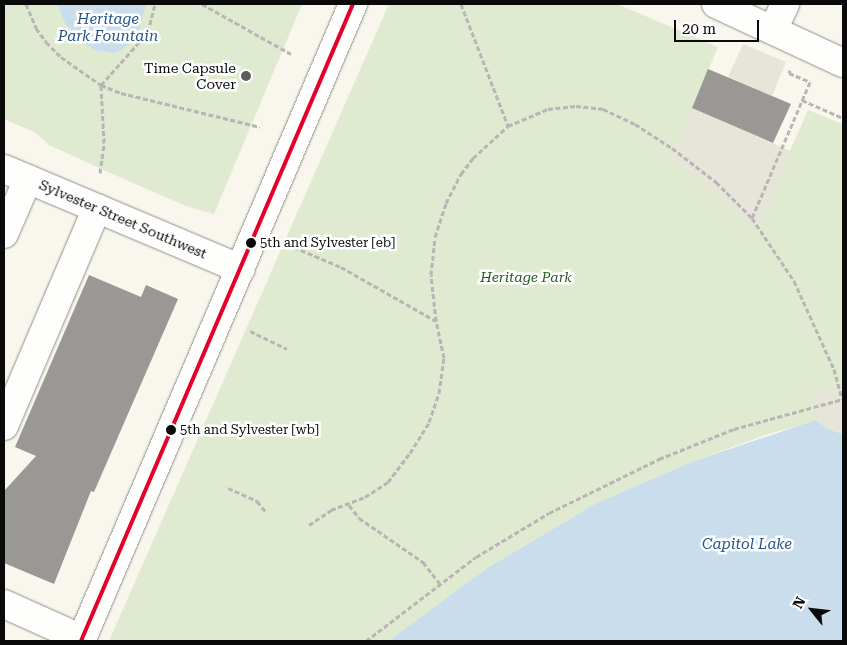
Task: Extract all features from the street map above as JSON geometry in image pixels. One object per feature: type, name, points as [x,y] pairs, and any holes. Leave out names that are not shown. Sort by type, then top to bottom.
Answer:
[{"type":"street","points":[[4,604],[81,640],[353,4]]},
{"type":"street","points":[[716,4],[843,63]]},
{"type":"street","points":[[773,30],[785,4]]},
{"type":"street","points":[[4,234],[16,174]]},
{"type":"street","name":"Sylvester Street Southwest","points":[[16,174],[241,269]]},
{"type":"street","points":[[4,426],[97,208]]},
{"type":"path","points":[[26,4],[36,28],[46,42],[61,57],[100,85],[121,93],[260,127]]},
{"type":"path","points":[[100,173],[104,143],[100,85],[148,32],[154,4]]},
{"type":"path","points":[[202,4],[291,54]]},
{"type":"path","points":[[461,4],[508,126]]},
{"type":"path","points":[[752,218],[810,82],[789,73],[792,67]]},
{"type":"path","points":[[802,100],[843,118]]},
{"type":"path","points":[[308,525],[332,510],[349,505],[388,482],[410,453],[429,422],[439,393],[444,358],[436,321],[432,254],[440,219],[452,189],[473,158],[508,126],[548,109],[576,106],[603,109],[635,124],[672,148],[716,182],[752,218],[799,290],[834,368],[843,399],[734,429],[659,459],[549,513],[440,584],[366,641]]},
{"type":"path","points":[[287,244],[341,267],[436,321]]},
{"type":"path","points":[[250,331],[287,349]]},
{"type":"path","points":[[228,488],[257,501],[266,512]]},
{"type":"path","points":[[349,505],[359,518],[423,562],[440,584]]},
{"type":"green space","points":[[4,4],[302,4],[214,214],[186,206],[117,176],[49,145],[36,133],[4,119]]},
{"type":"green space","name":"Heritage Park","points":[[389,4],[617,4],[718,47],[692,108],[790,151],[808,110],[843,124],[843,414],[768,434],[691,462],[595,504],[489,567],[388,641],[109,641]]},
{"type":"shaded area","points":[[743,44],[786,62],[772,96],[728,77]]},
{"type":"shaded area","points":[[692,108],[790,151],[762,220],[751,228],[700,179],[668,154],[682,135]]},
{"type":"shaded area","points":[[843,386],[843,434],[828,429],[816,420],[809,395]]},
{"type":"water","name":"Heritage Park Fountain","points":[[58,4],[146,4],[137,36],[122,50],[112,53],[94,50],[77,38],[64,21]]},
{"type":"water","name":"Capitol Lake","points":[[816,420],[828,429],[843,434],[843,641],[388,641],[489,567],[595,504],[691,462]]},
{"type":"building","points":[[708,69],[791,104],[773,143],[692,108]]},
{"type":"building","points":[[89,275],[141,297],[146,285],[178,299],[94,492],[91,491],[54,584],[4,563],[4,491],[36,456],[15,447]]},
{"type":"transit line","points":[[81,641],[353,4]]},
{"type":"place","name":"Time Capsule Cover","points":[[246,76]]},
{"type":"place","name":"5th and Sylvester [eb]","points":[[251,243]]},
{"type":"place","name":"5th and Sylvester [wb]","points":[[171,430]]}]
